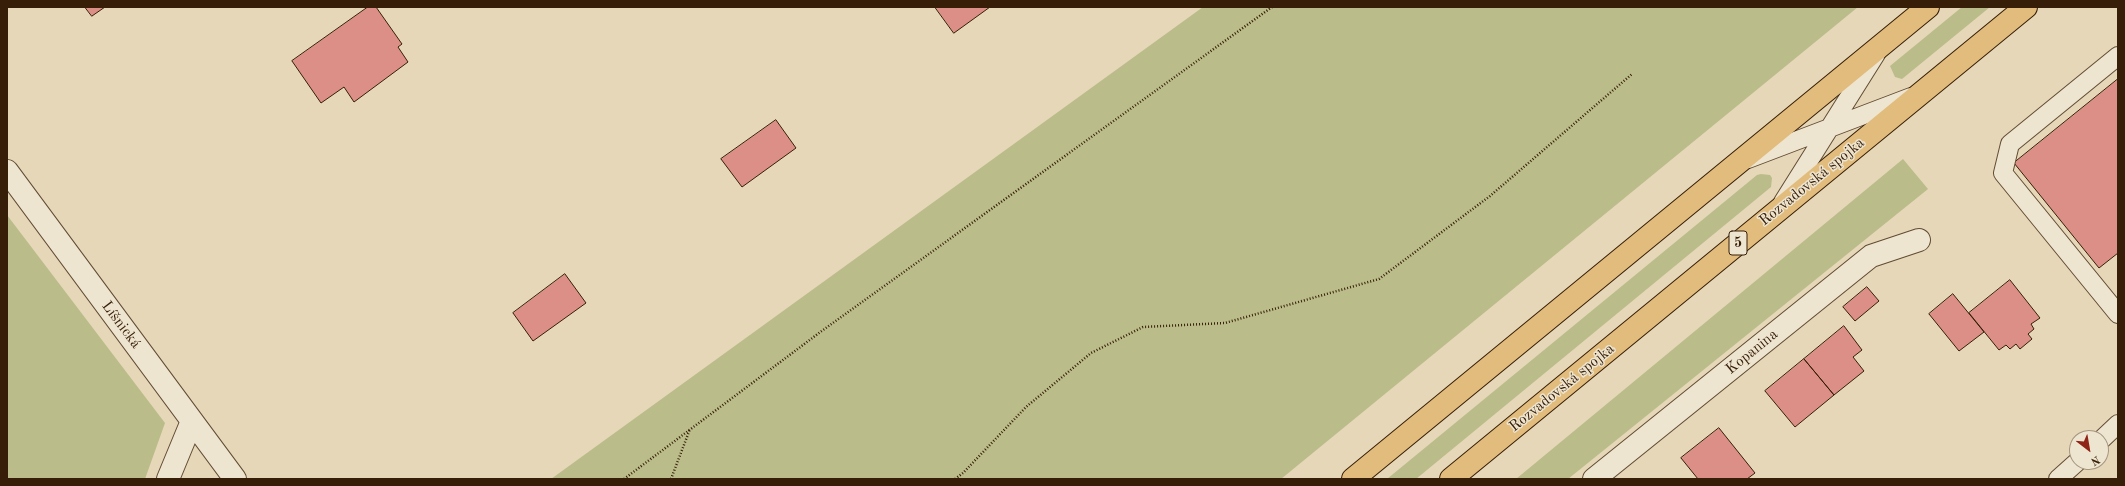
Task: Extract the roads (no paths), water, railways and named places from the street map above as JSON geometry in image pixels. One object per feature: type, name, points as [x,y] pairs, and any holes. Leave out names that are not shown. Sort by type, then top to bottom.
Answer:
[{"type":"highway","name":"5","points":[[1353,479],[1928,7]]},
{"type":"highway","name":"Rozvadovská spojka","points":[[1450,479],[2026,7]]},
{"type":"street","name":"Líšnická","points":[[7,171],[235,479]]},
{"type":"street","name":"Kopanina","points":[[1594,479],[1871,256],[1919,240]]},
{"type":"street","points":[[168,479],[192,421]]},
{"type":"lane","name":"5","points":[[1778,210],[1882,45]]},
{"type":"lane","points":[[2118,56],[2010,144],[2003,173],[2118,314]]},
{"type":"lane","name":"5","points":[[1738,163],[1921,93]]},
{"type":"lane","points":[[2109,432],[2118,424]]},
{"type":"lane","points":[[2058,479],[2069,469]]}]
